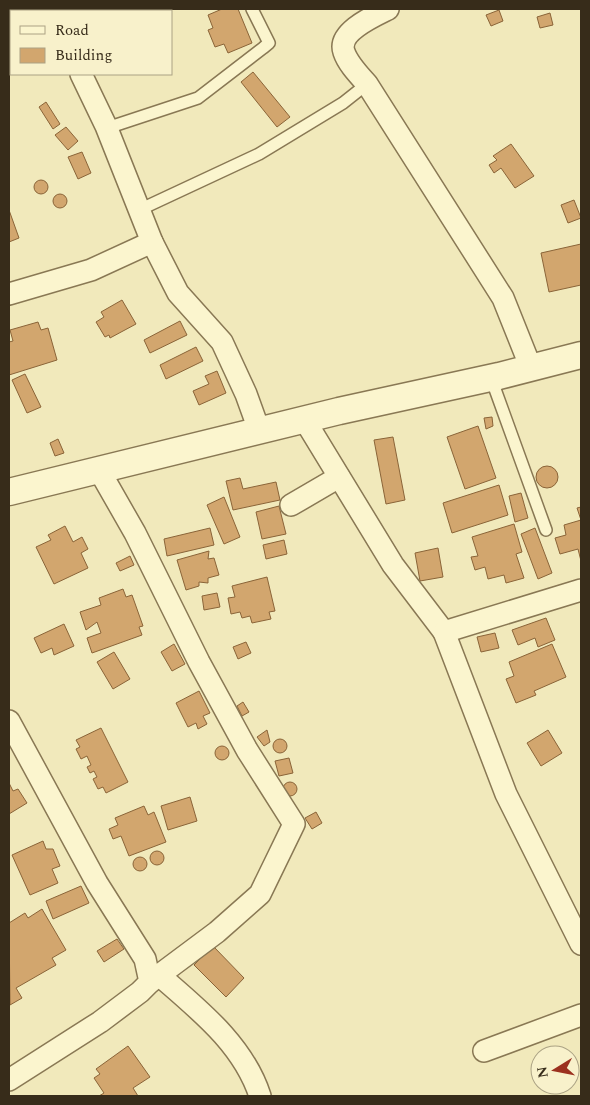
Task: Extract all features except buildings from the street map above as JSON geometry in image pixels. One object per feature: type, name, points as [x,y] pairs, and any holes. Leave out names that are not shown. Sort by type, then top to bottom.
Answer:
[{"type":"street","points":[[388,9],[357,26],[344,41],[344,51],[349,62],[367,84],[503,298],[532,368]]},
{"type":"street","points":[[82,75],[107,128],[152,242],[178,292],[222,342],[246,394],[259,430]]},
{"type":"street","points":[[9,294],[91,270],[152,242]]},
{"type":"street","points":[[9,492],[304,419],[491,378],[581,355]]},
{"type":"street","points":[[304,419],[393,565],[444,632],[506,794],[581,944]]},
{"type":"street","points":[[9,1080],[100,1022],[140,992],[154,978],[217,932],[260,894],[294,824],[247,750],[199,662],[135,533],[99,470]]},
{"type":"street","points":[[291,505],[339,477]]},
{"type":"street","points":[[444,632],[581,590]]},
{"type":"street","points":[[9,721],[97,883],[145,959],[154,978],[220,1031],[247,1066],[260,1096]]},
{"type":"street","points":[[484,1051],[581,1015]]},
{"type":"lane","points":[[107,128],[198,98],[263,48],[269,43],[252,9]]},
{"type":"lane","points":[[139,210],[259,154],[343,103],[367,84]]},
{"type":"lane","points":[[491,378],[546,530]]}]
